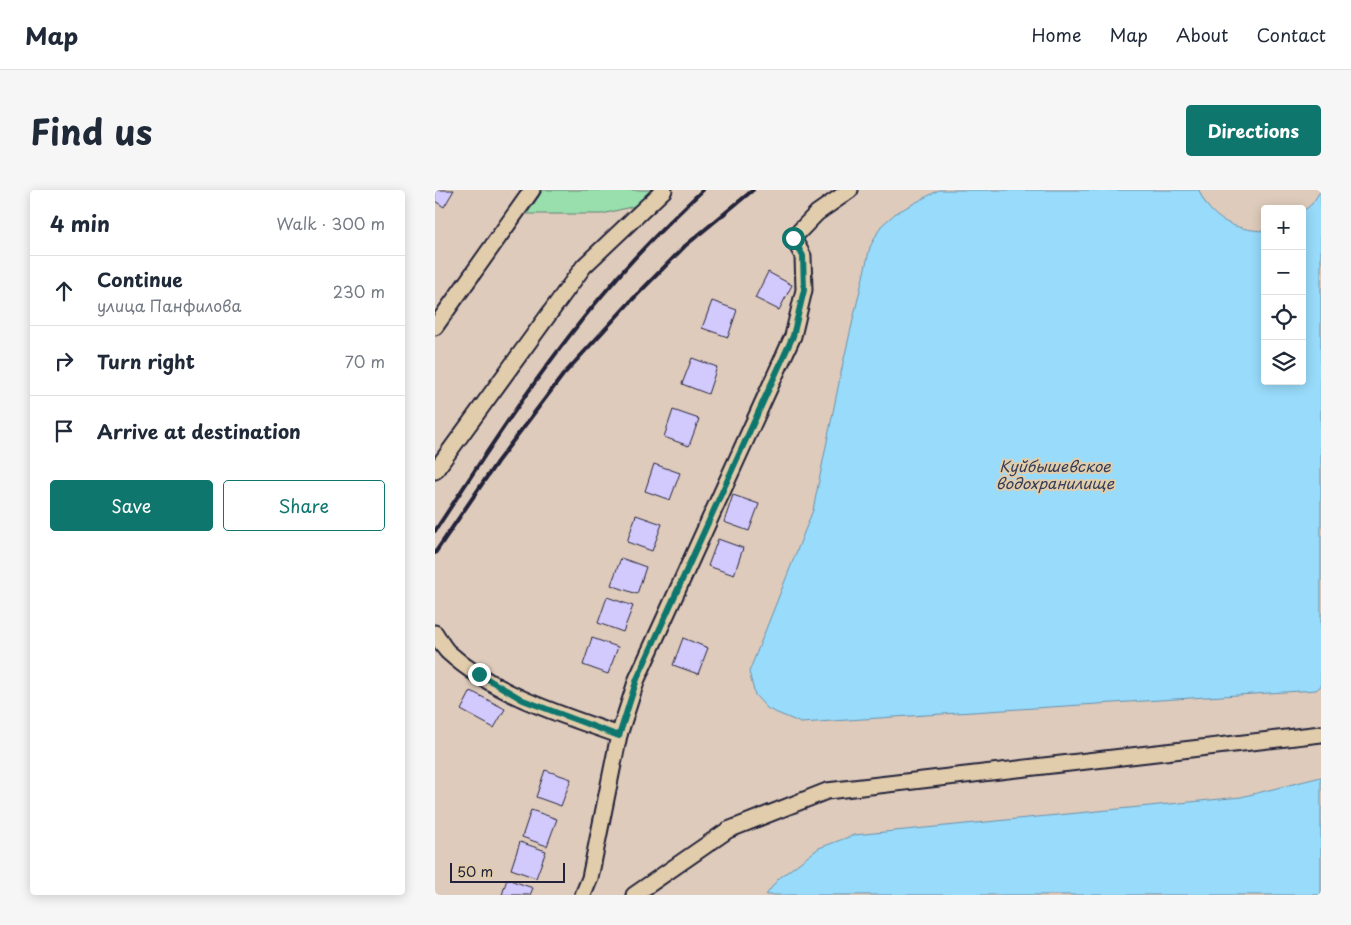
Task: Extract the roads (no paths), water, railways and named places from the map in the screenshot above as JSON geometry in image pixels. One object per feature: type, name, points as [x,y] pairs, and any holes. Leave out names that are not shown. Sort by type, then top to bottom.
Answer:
[{"type":"street","points":[[435,327],[532,190]]},
{"type":"street","points":[[435,471],[584,266],[664,190]]},
{"type":"street","points":[[583,895],[589,878],[619,736],[637,679],[793,336],[804,290],[803,256],[793,238],[817,213],[850,190]]},
{"type":"street","points":[[435,633],[447,651],[479,674],[523,700],[619,736]]},
{"type":"street","points":[[633,895],[729,830],[827,791],[1321,734]]},
{"type":"water","name":"Куйбышевское водохранилище","points":[[939,190],[1199,190],[1210,209],[1217,216],[1234,225],[1261,231],[1261,385],[1306,385],[1306,209],[1312,204],[1321,190],[1321,686],[1316,690],[801,723],[768,709],[755,695],[749,672],[813,510],[843,363],[870,247],[881,226],[896,213]]},
{"type":"water","points":[[1321,777],[1321,895],[766,895],[778,879],[819,848],[854,835],[1241,797]]},
{"type":"railway","points":[[435,531],[519,405],[563,344],[622,272],[667,224],[703,190]]},
{"type":"railway","points":[[435,553],[497,462],[563,375],[685,246],[753,190]]}]
